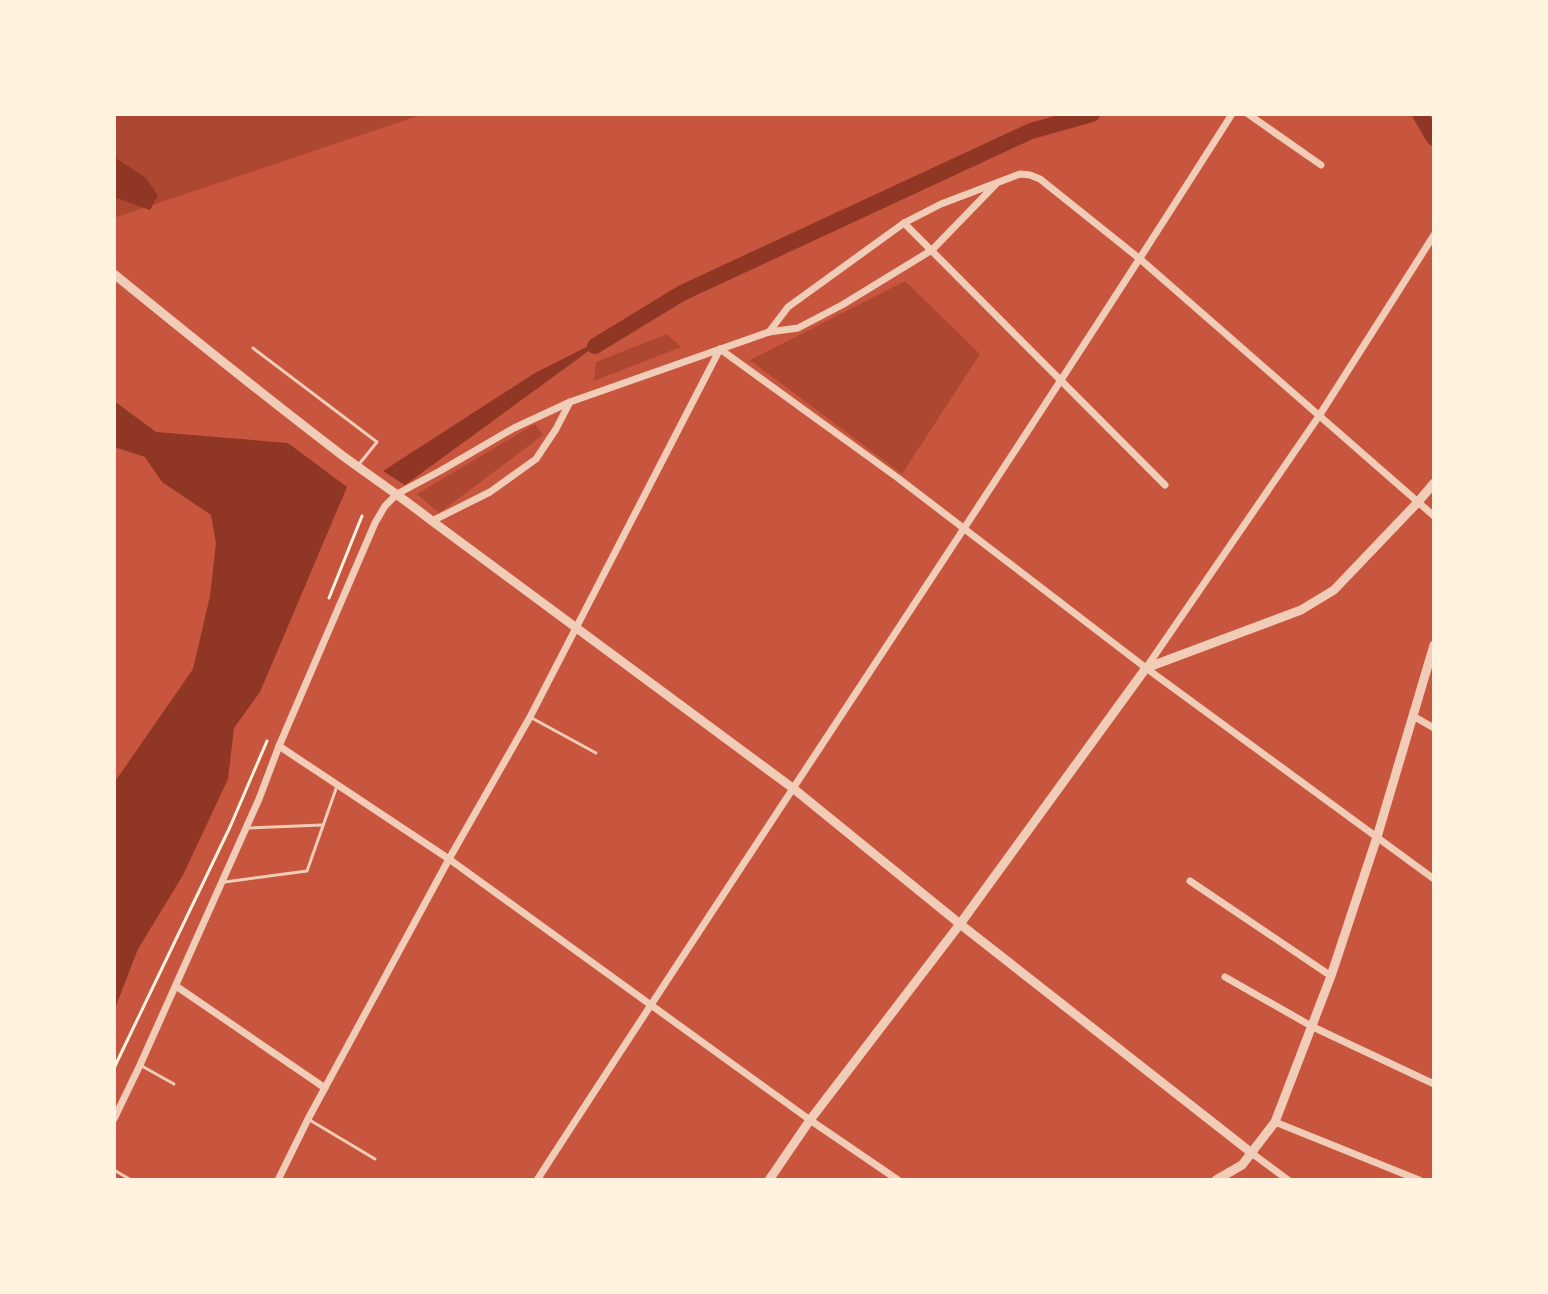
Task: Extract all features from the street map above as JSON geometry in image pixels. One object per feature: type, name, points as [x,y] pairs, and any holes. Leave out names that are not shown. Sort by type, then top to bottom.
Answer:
[{"type":"street","points":[[537,1180],[1232,114]]},
{"type":"street","points":[[1248,114],[1321,165]]},
{"type":"street","points":[[769,332],[788,307],[904,223],[941,204],[1020,174],[1030,175],[1040,179],[1140,259],[1434,516]]},
{"type":"street","points":[[114,1119],[259,799],[279,746],[385,506],[397,494],[514,428],[570,402],[769,332],[798,328],[842,305],[932,250],[997,183]]},
{"type":"street","points":[[904,223],[1165,485]]},
{"type":"street","points":[[769,1180],[810,1120],[960,924],[1146,668],[1319,416],[1434,235]]},
{"type":"street","points":[[114,274],[218,359],[358,466],[794,789],[960,924],[1288,1180]]},
{"type":"street","points":[[720,349],[898,478],[1146,668],[1434,879]]},
{"type":"street","points":[[278,1180],[449,859],[530,717],[720,349]]},
{"type":"street","points":[[432,521],[490,492],[536,459],[570,402]]},
{"type":"street","points":[[1146,668],[1301,610],[1334,590],[1434,483]]},
{"type":"street","points":[[1216,1180],[1242,1165],[1275,1122],[1331,976],[1377,837],[1434,645]]},
{"type":"street","points":[[1413,716],[1434,728]]},
{"type":"street","points":[[279,746],[449,859],[898,1180]]},
{"type":"street","points":[[1190,881],[1331,976]]},
{"type":"street","points":[[1225,977],[1313,1027],[1434,1084]]},
{"type":"street","points":[[176,986],[325,1088]]},
{"type":"street","points":[[1275,1122],[1419,1180]]},
{"type":"lane","points":[[253,348],[377,442],[358,466]]},
{"type":"lane","points":[[530,717],[596,753]]},
{"type":"lane","points":[[221,883],[307,871],[337,785]]},
{"type":"lane","points":[[245,829],[324,825]]},
{"type":"lane","points":[[140,1065],[174,1084]]},
{"type":"lane","points":[[308,1119],[375,1159]]},
{"type":"lane","points":[[114,1170],[131,1180]]},
{"type":"path","points":[[328,600],[362,516]]},
{"type":"path","points":[[114,1068],[230,827],[267,741]]},
{"type":"shaded area","points":[[114,114],[424,114],[114,218]]},
{"type":"shaded area","points":[[114,157],[145,177],[158,195],[150,210],[114,197]]},
{"type":"shaded area","points":[[905,281],[980,354],[902,474],[750,360]]},
{"type":"shaded area","points":[[612,334],[405,485],[383,471],[535,373]]},
{"type":"shaded area","points":[[667,334],[681,347],[594,381],[596,362]]},
{"type":"shaded area","points":[[114,401],[156,432],[288,443],[347,487],[260,692],[234,728],[228,779],[183,875],[138,949],[114,1011],[114,783],[193,669],[210,596],[216,543],[211,515],[162,482],[145,457],[114,447]]},
{"type":"shaded area","points":[[535,424],[543,435],[439,513],[417,494]]},
{"type":"waterway","points":[[595,346],[682,293],[1031,131],[1092,114]]},
{"type":"waterway","points":[[1420,114],[1434,138]]}]
